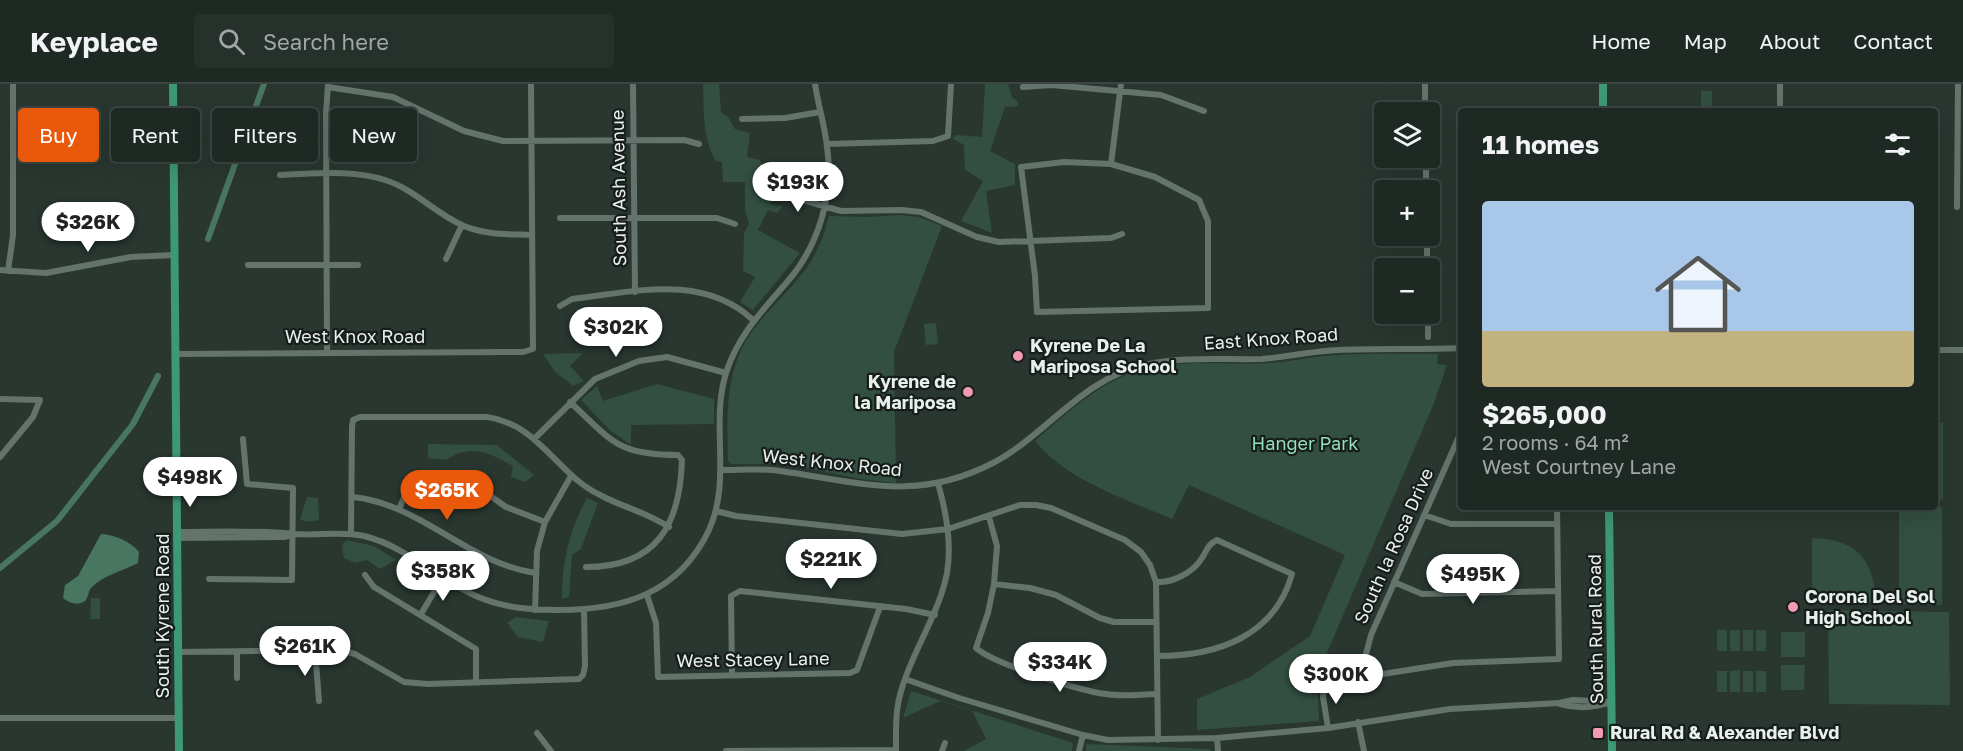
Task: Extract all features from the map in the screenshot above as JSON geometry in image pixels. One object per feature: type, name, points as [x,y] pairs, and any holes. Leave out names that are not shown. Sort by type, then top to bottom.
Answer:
[{"type":"main road","name":"South Kyrene Road","points":[[173,84],[179,751]]},
{"type":"main road","points":[[1603,84],[1603,108]]},
{"type":"main road","name":"South Rural Road","points":[[1609,510],[1612,751]]},
{"type":"street","points":[[8,271],[13,235],[13,84]]},
{"type":"street","points":[[279,175],[360,174],[386,180],[411,191],[462,225],[497,235],[532,235],[531,84]]},
{"type":"street","name":"South Ash Avenue","points":[[633,84],[635,292]]},
{"type":"street","points":[[178,535],[284,531],[293,534],[351,534],[389,545],[443,578],[484,599],[510,607],[535,610],[610,608],[646,595],[674,576],[693,556],[716,511],[721,470],[721,399],[726,373],[737,345],[753,320],[804,260],[825,208],[829,169],[827,144],[815,84]]},
{"type":"street","points":[[827,144],[933,141],[948,136],[951,84]]},
{"type":"street","points":[[1425,84],[1425,102]]},
{"type":"street","points":[[1780,84],[1780,108]]},
{"type":"street","points":[[1957,207],[1961,151],[1958,84]]},
{"type":"street","points":[[1023,87],[1052,85],[1121,87],[1161,95],[1204,111]]},
{"type":"street","points":[[327,352],[328,86],[393,98],[483,138],[684,140],[699,144]]},
{"type":"street","points":[[1111,164],[1121,87]]},
{"type":"street","points":[[742,119],[785,118],[820,112]]},
{"type":"street","points":[[1064,162],[1111,164],[1155,177],[1198,200],[1208,221],[1208,308],[1037,312],[1021,167],[1064,162]]},
{"type":"street","points":[[778,194],[825,208],[852,212],[911,210],[989,240],[1007,243],[1111,238],[1122,234]]},
{"type":"street","points":[[560,218],[717,218],[735,224]]},
{"type":"street","points":[[446,259],[462,225]]},
{"type":"street","name":"West Knox Road","points":[[177,354],[523,352],[533,349],[532,235]]},
{"type":"street","points":[[0,270],[46,273],[131,257],[174,255]]},
{"type":"street","points":[[248,265],[358,265]]},
{"type":"street","points":[[560,306],[572,300],[675,288],[695,290],[726,300],[753,320]]},
{"type":"street","points":[[1428,324],[1428,337]]},
{"type":"street","name":"East Knox Road","points":[[938,483],[970,473],[1000,459],[1094,386],[1138,366],[1177,359],[1262,358],[1336,350],[1458,348]]},
{"type":"street","points":[[1938,350],[1963,350]]},
{"type":"street","points":[[534,439],[595,379],[639,361],[667,357],[726,373]]},
{"type":"street","points":[[0,399],[40,400],[33,417],[0,457]]},
{"type":"street","points":[[570,402],[625,450],[654,455],[678,455],[682,460],[677,508],[669,527],[654,544],[637,557],[609,567],[586,567]]},
{"type":"street","points":[[351,534],[353,420],[360,417],[502,419],[522,427],[572,476],[601,496],[647,513],[669,527]]},
{"type":"street","points":[[209,579],[292,580],[293,488],[247,484],[243,439]]},
{"type":"street","name":"South la Rosa Drive","points":[[1370,675],[1366,654],[1371,635],[1424,515],[1458,449]]},
{"type":"street","name":"West Knox Road","points":[[721,470],[772,470],[873,487],[896,488],[938,483]]},
{"type":"street","points":[[535,610],[537,551],[544,522],[572,476]]},
{"type":"street","points":[[399,508],[413,477]]},
{"type":"street","points":[[726,751],[896,750],[896,718],[905,679],[935,615],[947,571],[948,529],[938,483]]},
{"type":"street","points":[[482,490],[506,507],[544,522]]},
{"type":"street","points":[[353,497],[399,508],[493,562],[535,573]]},
{"type":"street","points":[[716,511],[890,534],[918,534],[948,529],[1020,505],[1051,508],[1125,540],[1142,552],[1156,582],[1158,740]]},
{"type":"street","points":[[1328,728],[1323,697],[1325,683],[1453,663],[1559,659],[1557,510]]},
{"type":"street","points":[[1424,515],[1451,525],[1557,525]]},
{"type":"street","points":[[989,517],[997,546],[994,584],[988,613],[976,648],[983,654],[1015,668],[1106,694],[1157,694]]},
{"type":"street","points":[[1156,582],[1175,579],[1190,570],[1202,560],[1208,545],[1217,540],[1292,574],[1286,594],[1273,612],[1253,631],[1212,651],[1183,656],[1158,656]]},
{"type":"street","points":[[364,575],[374,587],[477,649],[477,682]]},
{"type":"street","points":[[421,614],[443,578]]},
{"type":"street","points":[[1394,582],[1422,594],[1558,591]]},
{"type":"street","points":[[994,584],[1030,588],[1056,595],[1100,618],[1114,622],[1156,622]]},
{"type":"street","points":[[732,675],[731,596],[740,591],[935,615]]},
{"type":"street","name":"West Stacey Lane","points":[[646,595],[656,623],[658,676],[850,673],[857,670],[880,607]]},
{"type":"street","points":[[177,652],[340,650],[355,654],[404,682],[579,679],[585,666],[584,610]]},
{"type":"street","points":[[315,650],[319,701]]},
{"type":"street","points":[[237,652],[237,678]]},
{"type":"street","points":[[905,679],[927,688],[1083,735],[1108,740],[1217,738],[1328,728],[1450,709],[1559,704],[1573,700],[1612,702]]},
{"type":"street","points":[[0,718],[178,718]]},
{"type":"street","points":[[1358,722],[1364,751]]},
{"type":"street","points":[[537,733],[551,751]]},
{"type":"street","points":[[1079,751],[1083,735]]},
{"type":"street","points":[[1217,738],[1218,751]]},
{"type":"street","points":[[942,751],[945,743]]},
{"type":"green space","points":[[703,84],[719,84],[721,112],[728,117],[735,129],[750,133],[747,157],[760,160],[768,186],[766,197],[771,205],[783,206],[777,213],[768,210],[758,230],[800,253],[753,310],[740,302],[755,277],[743,271],[744,233],[749,224],[745,211],[745,182],[723,182],[722,162],[716,161],[706,134]]},
{"type":"green space","points":[[985,84],[1008,84],[1012,97],[1018,102],[1018,106],[1005,107],[990,151],[1015,164],[1015,185],[986,191],[992,233],[961,221],[983,181],[965,170],[964,145],[953,139],[956,135],[982,137]]},
{"type":"green space","points":[[1701,91],[1712,91],[1712,108],[1701,108]]},
{"type":"green space","points":[[829,216],[919,217],[942,226],[894,352],[896,483],[860,479],[787,464],[731,464],[728,461],[728,403],[736,362],[755,327],[797,280],[813,258]]},
{"type":"green space","points":[[936,323],[938,344],[926,345],[924,324]]},
{"type":"green space","points":[[583,353],[570,366],[584,381],[573,386],[555,372],[543,354]]},
{"type":"green space","name":"Hanger Park","points":[[1438,354],[1437,364],[1447,365],[1434,403],[1317,676],[1319,721],[1197,730],[1197,699],[1250,677],[1310,636],[1345,555],[1189,485],[1172,519],[1098,488],[1064,468],[1035,441],[1096,391],[1119,378],[1154,367],[1193,363],[1269,363],[1338,355]]},
{"type":"green space","points":[[657,384],[714,399],[714,424],[631,425],[631,445],[610,430],[581,400],[597,386],[603,401]]},
{"type":"green space","points":[[1938,423],[1943,423],[1943,499],[1938,501]]},
{"type":"green space","points":[[428,444],[497,445],[534,475],[525,482],[511,477],[513,466],[480,452],[464,452],[446,460],[428,458]]},
{"type":"green space","points":[[307,497],[318,498],[319,520],[306,522],[300,519]]},
{"type":"green space","points":[[587,498],[598,503],[581,549],[572,555],[569,597],[562,599],[563,572],[568,546]]},
{"type":"green space","points":[[1938,507],[1942,507],[1942,605],[1899,604],[1899,510],[1938,510]]},
{"type":"green space","points":[[1812,538],[1840,542],[1860,554],[1871,574],[1876,602],[1816,602],[1812,598]]},
{"type":"green space","points":[[346,540],[374,546],[396,560],[380,569],[367,560],[355,563],[344,558],[342,546]]},
{"type":"green space","points":[[91,598],[100,598],[100,619],[90,619]]},
{"type":"green space","points":[[1828,610],[1949,612],[1950,705],[1829,704]]},
{"type":"green space","points":[[516,617],[549,621],[543,642],[518,637],[507,623]]},
{"type":"green space","points":[[1717,630],[1727,630],[1727,651],[1717,651]]},
{"type":"green space","points":[[1730,630],[1740,630],[1740,651],[1730,651]]},
{"type":"green space","points":[[1743,630],[1753,630],[1753,651],[1743,651]]},
{"type":"green space","points":[[1756,630],[1766,630],[1766,651],[1756,651]]},
{"type":"green space","points":[[1781,632],[1805,632],[1805,657],[1781,657]]},
{"type":"green space","points":[[1781,665],[1805,665],[1804,690],[1781,690]]},
{"type":"green space","points":[[1740,670],[1740,692],[1730,692],[1730,671]]},
{"type":"green space","points":[[1717,671],[1727,671],[1727,692],[1717,692]]},
{"type":"green space","points":[[1743,671],[1753,671],[1753,692],[1743,692]]},
{"type":"green space","points":[[1756,671],[1766,671],[1766,692],[1756,692]]},
{"type":"green space","points":[[911,691],[1073,743],[1072,751],[964,751],[986,739],[972,711],[940,701],[903,718]]},
{"type":"green space","points":[[1086,744],[1210,749],[1211,751],[1086,751]]},
{"type":"shaded area","points":[[101,534],[117,537],[131,545],[139,552],[138,563],[107,576],[91,588],[84,602],[76,604],[69,602],[63,598],[65,585],[78,576]]},
{"type":"waterway","points":[[208,239],[264,84]]},
{"type":"waterway","points":[[0,568],[57,521],[133,424],[158,376]]},
{"type":"place","name":"Kyrene De La Mariposa School","points":[[1018,356]]},
{"type":"place","name":"Kyrene de la Mariposa","points":[[968,392]]},
{"type":"place","name":"Corona Del Sol High School","points":[[1793,607]]},
{"type":"place","name":"Rural Rd & Alexander Blvd","points":[[1598,733]]}]
